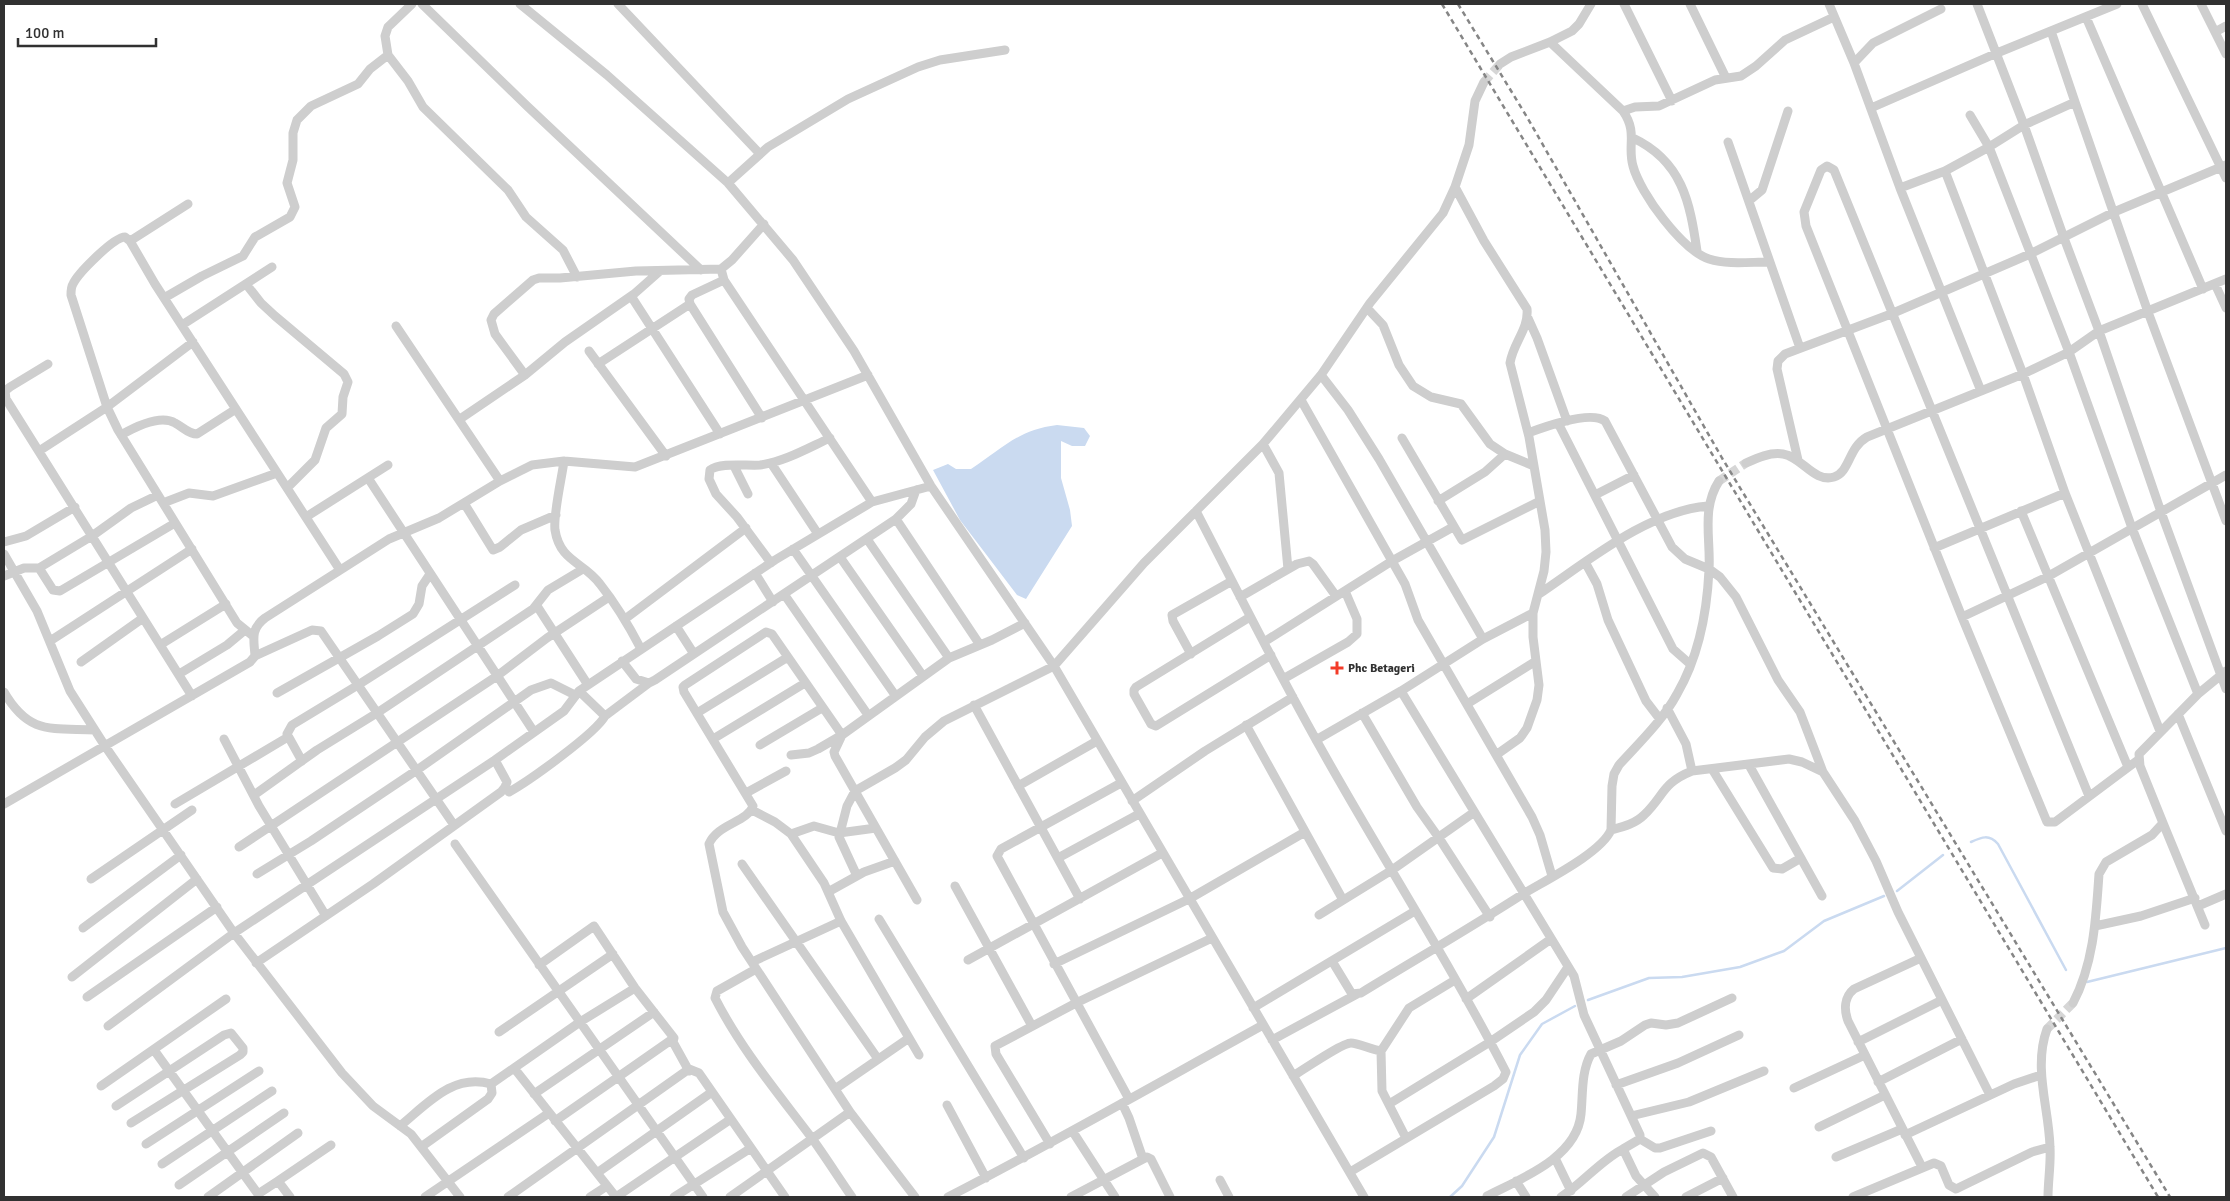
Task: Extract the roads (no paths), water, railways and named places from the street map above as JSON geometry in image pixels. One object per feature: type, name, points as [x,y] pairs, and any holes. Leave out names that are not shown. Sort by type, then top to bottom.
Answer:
[{"type":"street","points":[[412,4],[388,27],[385,36],[388,55],[424,106],[508,190],[526,218],[563,250],[577,277]]},
{"type":"street","points":[[422,4],[526,106],[701,270]]},
{"type":"street","points":[[520,4],[607,75],[728,183],[793,260],[868,375],[931,486],[1054,666],[1364,1197]]},
{"type":"street","points":[[618,4],[760,154]]},
{"type":"street","points":[[1500,64],[1511,57],[1572,31],[1591,4]]},
{"type":"street","points":[[1624,4],[1672,101]]},
{"type":"street","points":[[1690,4],[1726,78]]},
{"type":"street","points":[[1829,4],[1854,63],[1940,292],[1981,391]]},
{"type":"street","points":[[1977,4],[2024,125],[2099,332],[2161,512],[2224,673],[2226,689]]},
{"type":"street","points":[[1870,108],[2117,4]]},
{"type":"street","points":[[2142,4],[2224,166],[2226,178]]},
{"type":"street","points":[[2201,4],[2226,54]]},
{"type":"street","points":[[1854,63],[1873,43],[1941,9]]},
{"type":"street","points":[[1623,111],[1635,107],[1659,106],[1708,83],[1726,78],[1734,78],[1748,72],[1785,40],[1834,17]]},
{"type":"street","points":[[2086,17],[2160,193],[2204,289]]},
{"type":"street","points":[[2215,32],[2226,26]]},
{"type":"street","points":[[2051,31],[2148,312],[2226,521]]},
{"type":"street","points":[[1550,42],[1623,111],[1629,120],[1633,138],[1633,166],[1657,212],[1672,230],[1706,258],[1721,262],[1769,262]]},
{"type":"street","points":[[728,183],[760,154],[848,99],[918,67],[950,58],[1005,50]]},
{"type":"street","points":[[164,298],[202,276],[243,256],[256,237],[290,217],[295,207],[287,183],[293,160],[293,134],[297,120],[311,106],[358,84],[370,69],[388,55]]},
{"type":"street","points":[[857,876],[841,844],[839,833],[847,806],[855,791],[906,760],[933,729],[974,705],[1054,666],[1112,598],[1263,444],[1322,375],[1366,308],[1443,213],[1455,187],[1469,145],[1475,101],[1484,82]]},
{"type":"street","points":[[1900,188],[1945,171],[2024,125],[2075,102]]},
{"type":"street","points":[[1750,200],[1762,190],[1788,111]]},
{"type":"street","points":[[1970,115],[1989,147],[2070,352],[2132,528],[2198,694]]},
{"type":"street","points":[[1633,138],[1648,145],[1663,159],[1676,177],[1691,212],[1697,251]]},
{"type":"street","points":[[1728,142],[1750,200],[1769,262],[1800,348]]},
{"type":"street","points":[[2089,796],[2008,596],[1978,528],[1834,170],[1827,166],[1823,167],[1804,217],[1846,332],[2047,822],[2055,822],[2138,760]]},
{"type":"street","points":[[1798,460],[1777,369],[1778,361],[1785,354],[1891,314],[2030,254],[2114,212],[2224,166]]},
{"type":"street","points":[[1945,171],[2023,374],[2065,493],[2160,731]]},
{"type":"street","points":[[1455,187],[1484,241],[1527,309],[1528,318],[1538,338],[1562,422],[1617,541],[1673,649],[1690,664]]},
{"type":"street","points":[[130,241],[188,204]]},
{"type":"street","points":[[525,375],[495,334],[491,320],[494,314],[534,280],[660,271],[721,269],[732,260],[764,224]]},
{"type":"street","points":[[255,656],[249,633],[237,623],[121,435],[106,407],[71,295],[72,285],[78,277],[115,240],[125,237],[130,241],[164,298],[340,570]]},
{"type":"street","points":[[182,326],[272,267]]},
{"type":"street","points":[[721,269],[724,280],[872,502]]},
{"type":"street","points":[[460,419],[525,375],[565,342],[631,296],[660,271]]},
{"type":"street","points":[[1746,463],[1771,454],[1784,454],[1798,460],[1818,476],[1826,478],[1835,477],[1843,471],[1855,445],[1867,437],[2023,374],[2070,352],[2099,332],[2226,279]]},
{"type":"street","points":[[724,280],[692,295],[689,299],[690,304],[762,418]]},
{"type":"street","points":[[246,284],[261,303],[344,374],[348,382],[343,397],[342,414],[326,428],[315,460],[287,488]]},
{"type":"street","points":[[2215,284],[2226,308]]},
{"type":"street","points":[[631,296],[720,434]]},
{"type":"street","points":[[598,364],[690,304]]},
{"type":"street","points":[[1366,308],[1383,325],[1399,364],[1413,386],[1432,397],[1461,404],[1490,444],[1504,454],[1534,466]]},
{"type":"street","points":[[1496,755],[1520,738],[1528,728],[1539,685],[1533,613],[1546,552],[1546,530],[1528,433],[1510,362],[1512,352],[1528,318]]},
{"type":"street","points":[[396,326],[500,481]]},
{"type":"street","points":[[39,450],[106,407],[193,342]]},
{"type":"street","points":[[589,351],[666,456]]},
{"type":"street","points":[[48,364],[10,387],[4,395],[192,696]]},
{"type":"street","points":[[179,674],[227,644],[249,633],[258,622],[389,539],[420,527],[532,465],[564,461],[635,467],[868,375]]},
{"type":"street","points":[[1322,375],[1369,443],[1428,541],[1483,639]]},
{"type":"street","points":[[1301,400],[1392,561],[1409,593],[1418,620],[1540,835],[1552,876]]},
{"type":"street","points":[[121,435],[138,426],[166,420],[192,434],[197,434],[236,409]]},
{"type":"street","points":[[1528,433],[1562,422],[1595,418],[1605,421],[1677,554],[1710,569],[1720,577],[1736,597],[1778,680],[1800,712],[1824,772],[1855,821],[1876,861],[1898,912],[1990,1095]]},
{"type":"street","points":[[771,563],[746,528],[716,494],[709,479],[709,473],[714,467],[771,463],[830,438]]},
{"type":"street","points":[[1402,438],[1462,540],[1540,501]]},
{"type":"street","points":[[1263,444],[1274,462],[1280,479],[1288,569]]},
{"type":"street","points":[[1438,501],[1485,472],[1504,454]]},
{"type":"street","points":[[564,461],[555,528],[560,547],[570,559],[599,582],[625,619],[642,649]]},
{"type":"street","points":[[771,463],[818,534]]},
{"type":"street","points":[[306,517],[388,465]]},
{"type":"street","points":[[734,466],[748,494]]},
{"type":"street","points":[[4,576],[24,568],[39,568],[92,536],[123,513],[161,499],[189,493],[213,496],[277,472]]},
{"type":"street","points":[[1595,495],[1634,475]]},
{"type":"street","points":[[1962,617],[2047,577],[2090,554],[2226,475]]},
{"type":"street","points":[[368,478],[534,732]]},
{"type":"street","points":[[1272,1040],[1361,992],[1490,917],[1602,843],[1608,837],[1611,830],[1614,774],[1619,765],[1678,694],[1690,664],[1704,614],[1710,569],[1708,506],[1718,481]]},
{"type":"street","points":[[108,1026],[234,933],[495,760],[564,711],[577,693],[622,661],[755,573],[872,502],[931,486]]},
{"type":"street","points":[[509,792],[576,744],[602,721],[605,716],[649,683],[896,519],[911,504],[916,490]]},
{"type":"street","points":[[1934,548],[2065,493]]},
{"type":"street","points":[[464,503],[493,550],[500,547],[521,530],[556,515]]},
{"type":"street","points":[[1538,594],[1617,541],[1658,520],[1686,509],[1708,506]]},
{"type":"street","points":[[4,542],[26,536],[74,507]]},
{"type":"street","points":[[1196,511],[1316,740],[1437,948],[1506,1072],[1503,1079],[1350,1172]]},
{"type":"street","points":[[2021,511],[2128,767]]},
{"type":"street","points":[[896,519],[980,645]]},
{"type":"street","points":[[39,568],[50,588],[56,592],[67,588],[175,523]]},
{"type":"street","points":[[1264,642],[1392,561],[1453,527]]},
{"type":"street","points":[[625,619],[746,528]]},
{"type":"street","points":[[867,539],[949,658]]},
{"type":"street","points":[[50,641],[192,549]]},
{"type":"street","points":[[793,549],[895,696]]},
{"type":"street","points":[[4,554],[50,641],[70,691],[105,746],[234,933],[342,1073],[373,1106],[411,1134],[460,1197]]},
{"type":"street","points":[[840,557],[923,676]]},
{"type":"street","points":[[1240,597],[1302,561],[1309,561],[1313,564],[1336,596]]},
{"type":"street","points":[[1585,562],[1597,584],[1608,620],[1646,701],[1659,718]]},
{"type":"street","points":[[254,795],[317,750],[478,647],[537,606],[548,590],[583,569]]},
{"type":"street","points":[[755,573],[773,602]]},
{"type":"street","points":[[277,693],[413,614],[419,604],[422,586],[430,574]]},
{"type":"street","points":[[1191,654],[1172,616],[1232,581]]},
{"type":"street","points":[[302,762],[288,737],[287,731],[292,725],[515,584]]},
{"type":"street","points":[[1283,678],[1348,642],[1357,634],[1357,619],[1345,591]]},
{"type":"street","points":[[784,594],[868,715]]},
{"type":"street","points":[[239,848],[497,676],[555,633],[609,597]]},
{"type":"street","points":[[160,645],[226,604]]},
{"type":"street","points":[[537,606],[588,685]]},
{"type":"street","points":[[1316,740],[1401,691],[1483,639],[1533,613]]},
{"type":"street","points":[[1250,617],[1134,690],[1153,725],[1160,724],[1271,655]]},
{"type":"street","points":[[81,662],[143,618]]},
{"type":"street","points":[[791,755],[809,753],[841,738],[868,715],[949,658],[1025,623]]},
{"type":"street","points":[[676,626],[694,654]]},
{"type":"street","points":[[5,802],[192,696],[250,662],[255,656],[317,630],[321,631],[340,658],[454,825]]},
{"type":"street","points":[[752,810],[752,801],[714,742],[683,687],[766,632],[772,634],[841,738]]},
{"type":"street","points":[[697,713],[788,658]]},
{"type":"street","points":[[622,661],[636,679],[649,683]]},
{"type":"street","points":[[1467,704],[1536,662]]},
{"type":"street","points":[[2205,925],[2138,760],[2139,754],[2160,731],[2198,694],[2224,673]]},
{"type":"street","points":[[257,874],[288,856],[417,770],[531,690],[551,683],[577,693],[605,716]]},
{"type":"street","points":[[714,742],[806,683]]},
{"type":"street","points":[[1401,691],[1568,967],[1577,985],[1584,1015],[1640,1139],[1654,1148],[1660,1148],[1711,1132]]},
{"type":"street","points":[[4,692],[18,712],[36,726],[43,728],[95,730]]},
{"type":"street","points":[[1132,801],[1246,725],[1293,697]]},
{"type":"street","points":[[974,705],[1080,899]]},
{"type":"street","points":[[760,744],[822,708]]},
{"type":"street","points":[[1667,708],[1686,744],[1692,771]]},
{"type":"street","points":[[1362,713],[1417,807],[1490,917]]},
{"type":"street","points":[[2178,714],[2226,831]]},
{"type":"street","points":[[1246,725],[1343,900]]},
{"type":"street","points":[[175,804],[288,737]]},
{"type":"street","points":[[841,738],[834,752],[917,900]]},
{"type":"street","points":[[224,739],[288,856],[326,916]]},
{"type":"street","points":[[1018,786],[1097,741]]},
{"type":"street","points":[[1611,830],[1627,825],[1644,816],[1664,789],[1678,778],[1692,771],[1789,759],[1802,762],[1824,772]]},
{"type":"street","points":[[259,967],[326,916],[506,788],[505,776],[495,760]]},
{"type":"street","points":[[1749,765],[1822,896]]},
{"type":"street","points":[[1712,769],[1773,868],[1782,869],[1801,858]]},
{"type":"street","points":[[746,792],[786,771]]},
{"type":"street","points":[[1121,783],[1001,849],[997,856],[1076,1003],[1125,1101],[1143,1158]]},
{"type":"street","points":[[91,879],[192,810]]},
{"type":"street","points":[[752,810],[775,822],[791,834],[828,892],[841,921],[919,1055]]},
{"type":"street","points":[[752,810],[716,833],[709,844],[723,912],[754,966],[850,1112],[915,1197]]},
{"type":"street","points":[[1319,915],[1392,870],[1474,812]]},
{"type":"street","points":[[1058,858],[1140,814]]},
{"type":"street","points":[[2073,1003],[2086,972],[2095,926],[2099,874],[2102,868],[2106,862],[2152,835],[2163,823]]},
{"type":"street","points":[[791,834],[814,826],[839,833],[852,833],[876,828]]},
{"type":"street","points":[[1054,964],[1189,899],[1305,832]]},
{"type":"street","points":[[455,844],[703,1197]]},
{"type":"street","points":[[968,960],[1033,926],[1162,853]]},
{"type":"street","points":[[83,928],[180,855]]},
{"type":"street","points":[[828,892],[874,868],[894,861]]},
{"type":"street","points":[[742,864],[878,1059]]},
{"type":"street","points":[[72,977],[197,879]]},
{"type":"street","points":[[955,886],[1032,1026]]},
{"type":"street","points":[[2095,926],[2226,894]]},
{"type":"street","points":[[87,998],[217,907]]},
{"type":"street","points":[[1253,1008],[1415,911]]},
{"type":"street","points":[[879,919],[1024,1158]]},
{"type":"street","points":[[841,921],[797,942],[754,966],[717,991],[715,998],[729,1026],[754,1063],[812,1139],[852,1197]]},
{"type":"street","points":[[539,965],[594,926],[635,988],[674,1038],[673,1042],[689,1070],[699,1073],[785,1197]]},
{"type":"street","points":[[1050,1144],[994,1050],[999,1042],[1212,938]]},
{"type":"street","points":[[1466,999],[1551,940]]},
{"type":"street","points":[[499,1032],[612,954]]},
{"type":"street","points":[[1921,958],[1850,992],[1846,1003],[1846,1016],[1922,1167]]},
{"type":"street","points":[[1332,960],[1352,994],[1361,992]]},
{"type":"street","points":[[1389,1104],[1490,1042],[1534,1012],[1546,1000],[1568,967]]},
{"type":"street","points":[[1406,1138],[1381,1086],[1381,1051],[1409,1008],[1455,980]]},
{"type":"street","points":[[400,1126],[440,1094],[462,1082],[474,1080],[491,1084],[580,1022],[635,988]]},
{"type":"street","points":[[1487,1196],[1540,1169],[1555,1158],[1574,1137],[1581,1116],[1582,1084],[1591,1054],[1621,1041],[1645,1025],[1651,1023],[1666,1025],[1678,1023],[1732,998]]},
{"type":"street","points":[[101,1086],[226,999]]},
{"type":"street","points":[[1858,1042],[1942,1000]]},
{"type":"street","points":[[534,1094],[654,1012]]},
{"type":"street","points":[[948,1197],[1074,1132],[1125,1101],[1263,1025]]},
{"type":"street","points":[[2047,1029],[2042,1050],[2041,1075],[2050,1147],[2048,1197]]},
{"type":"street","points":[[116,1106],[228,1034],[234,1035],[244,1048],[240,1055],[131,1123]]},
{"type":"street","points":[[1616,1085],[1678,1063],[1739,1035]]},
{"type":"street","points":[[555,1121],[674,1038]]},
{"type":"street","points":[[835,1089],[909,1038]]},
{"type":"street","points":[[1878,1082],[1962,1039]]},
{"type":"street","points":[[1293,1076],[1346,1044],[1356,1044],[1368,1049],[1381,1051]]},
{"type":"street","points":[[154,1050],[243,1172],[256,1196],[331,1145]]},
{"type":"street","points":[[1794,1088],[1865,1055]]},
{"type":"street","points":[[514,1068],[616,1197],[731,1119]]},
{"type":"street","points":[[508,1197],[689,1070]]},
{"type":"street","points":[[146,1144],[259,1071]]},
{"type":"street","points":[[1631,1116],[1689,1102],[1764,1071]]},
{"type":"street","points":[[1836,1157],[1904,1132],[2041,1075]]},
{"type":"street","points":[[421,1147],[488,1099],[492,1094],[491,1084]]},
{"type":"street","points":[[162,1164],[272,1092]]},
{"type":"street","points":[[597,1173],[712,1092]]},
{"type":"street","points":[[1819,1127],[1885,1095]]},
{"type":"street","points":[[947,1105],[986,1178]]},
{"type":"street","points":[[730,1197],[850,1112]]},
{"type":"street","points":[[179,1185],[229,1153],[284,1113]]},
{"type":"street","points":[[425,1197],[549,1113]]},
{"type":"street","points":[[1074,1132],[1114,1197]]},
{"type":"street","points":[[208,1197],[298,1134]]},
{"type":"street","points":[[1562,1197],[1614,1154],[1640,1139]]},
{"type":"street","points":[[1853,1197],[1922,1167],[1938,1163],[1949,1185],[1956,1188],[2032,1152],[2050,1147]]},
{"type":"street","points":[[674,1197],[750,1148]]},
{"type":"street","points":[[1623,1149],[1636,1176],[1655,1197]]},
{"type":"street","points":[[1626,1197],[1664,1172],[1703,1153],[1711,1157],[1734,1197]]},
{"type":"street","points":[[1071,1197],[1147,1157],[1151,1159],[1170,1197]]},
{"type":"street","points":[[1555,1158],[1571,1191]]},
{"type":"street","points":[[1686,1197],[1722,1178]]},
{"type":"street","points":[[1220,1180],[1229,1197]]},
{"type":"street","points":[[278,1181],[290,1197]]},
{"type":"street","points":[[1516,1181],[1526,1197]]},
{"type":"street","points":[[590,1197],[607,1186]]},
{"type":"water","points":[[1057,425],[1084,428],[1090,436],[1085,446],[1072,446],[1061,441],[1061,478],[1070,510],[1072,526],[1026,599],[1017,595],[960,520],[933,470],[948,464],[956,469],[971,469],[1020,436],[1031,431]]},
{"type":"waterway","points":[[1971,842],[1985,837],[1992,839],[1998,844],[2066,970]]},
{"type":"waterway","points":[[1897,891],[1943,855]]},
{"type":"waterway","points":[[1588,1000],[1649,978],[1682,977],[1740,967],[1784,951],[1824,921],[1884,896]]},
{"type":"waterway","points":[[2087,982],[2226,948]]},
{"type":"waterway","points":[[1450,1197],[1462,1186],[1494,1137],[1520,1055],[1542,1024],[1575,1006]]},
{"type":"tunnel","points":[[1484,82],[1500,64]]},
{"type":"tunnel","points":[[1719,481],[1746,463]]},
{"type":"tunnel","points":[[2047,1029],[2073,1003]]},
{"type":"railway","points":[[1442,4],[2158,1197]]},
{"type":"railway","points":[[1458,4],[1527,117],[1722,458],[2170,1197]]},
{"type":"place","name":"Phc Betageri","points":[[1337,668]]}]
